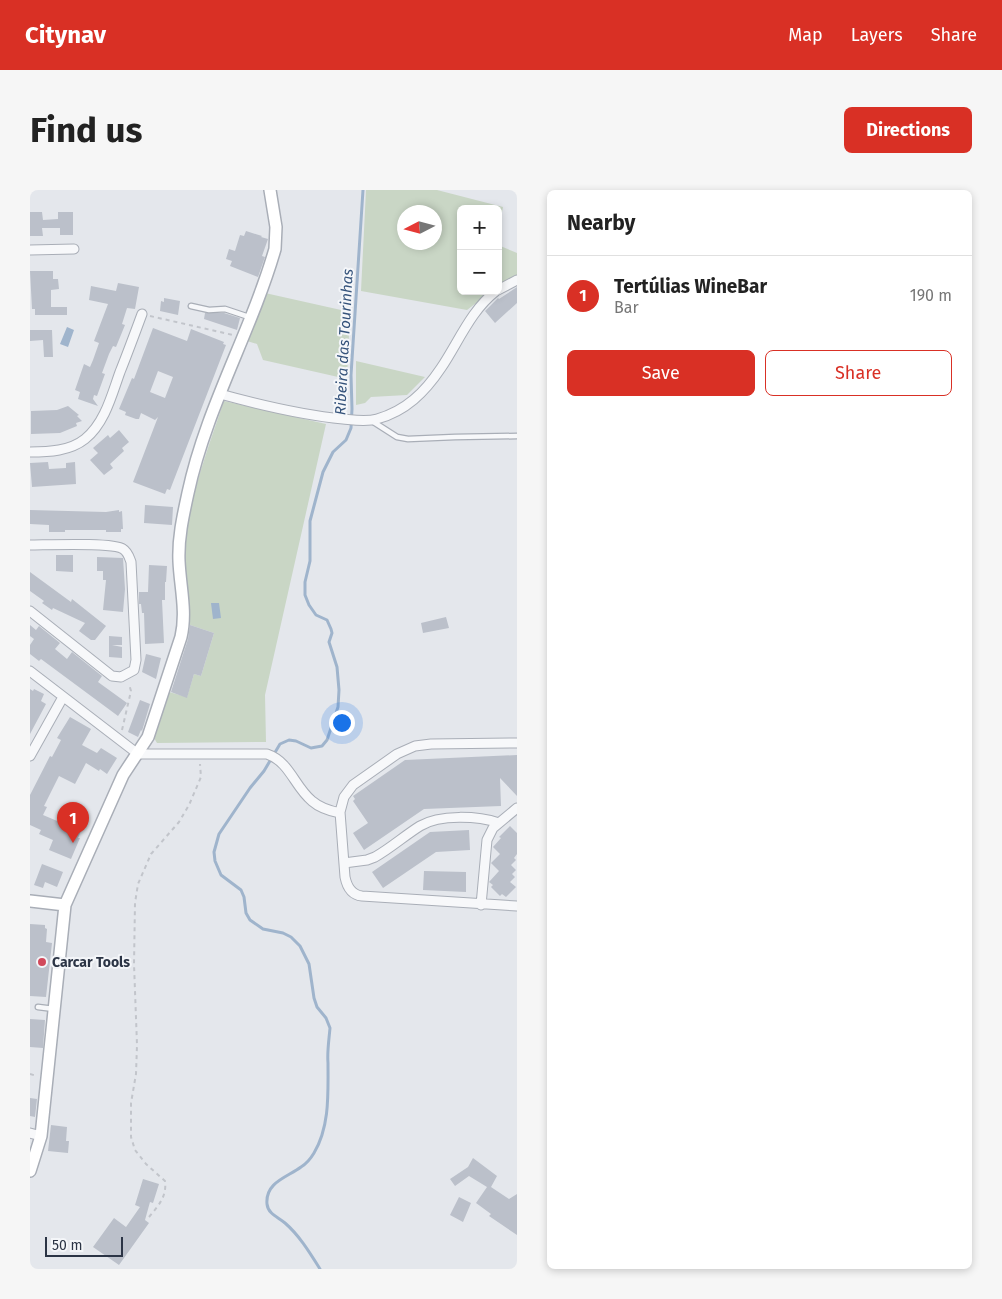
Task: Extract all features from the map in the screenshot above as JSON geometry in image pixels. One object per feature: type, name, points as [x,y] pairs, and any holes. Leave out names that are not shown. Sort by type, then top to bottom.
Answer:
[{"type":"street","points":[[30,1171],[54,1009],[65,905],[123,775],[138,754],[152,727],[181,637],[184,620],[178,560],[181,525],[194,467],[273,257],[276,227],[270,190]]},
{"type":"street","points":[[30,250],[74,249]]},
{"type":"street","points":[[502,288],[517,280]]},
{"type":"street","points":[[220,394],[258,404],[340,419],[371,420],[391,414],[408,406],[431,383],[479,308],[493,295]]},
{"type":"street","points":[[30,452],[68,448],[85,439],[95,429],[108,405],[146,315]]},
{"type":"street","points":[[30,545],[108,545],[126,550],[130,562],[136,660],[134,670],[126,676],[117,677],[106,672],[30,611]]},
{"type":"street","points":[[30,670],[138,754],[258,752],[274,757],[285,766],[312,801],[323,808],[340,814]]},
{"type":"street","points":[[30,756],[63,697]]},
{"type":"street","points":[[517,743],[431,744],[408,749],[397,754],[353,785],[344,797],[340,814],[346,882],[351,891],[358,896],[517,906]]},
{"type":"street","points":[[482,905],[486,844],[490,832],[499,822],[517,809]]},
{"type":"street","points":[[344,863],[375,857],[420,826],[434,821],[473,818],[499,822]]},
{"type":"street","points":[[30,901],[65,905]]},
{"type":"lane","points":[[191,306],[209,310],[226,309],[251,317]]},
{"type":"lane","points":[[371,420],[398,437],[408,439],[517,436]]},
{"type":"lane","points":[[38,1007],[54,1009]]},
{"type":"path","points":[[146,315],[242,337]]},
{"type":"path","points":[[121,734],[131,691]]},
{"type":"path","points":[[149,1218],[164,1198],[166,1189],[165,1181],[146,1164],[135,1150],[131,1137],[131,1103],[136,1074],[137,1045],[134,964],[136,903],[138,884],[151,854],[179,822],[196,791],[201,777],[201,767],[200,759],[194,754]]},
{"type":"path","points":[[30,1074],[38,1076]]},
{"type":"green space","points":[[366,190],[437,190],[495,205],[457,205],[457,295],[487,295],[467,310],[361,291]]},
{"type":"green space","points":[[502,247],[517,253],[517,277],[502,285]]},
{"type":"green space","points":[[265,293],[350,312],[347,379],[263,360],[257,344],[247,341]]},
{"type":"green space","points":[[356,361],[425,377],[407,395],[371,397],[365,403],[356,405]]},
{"type":"green space","points":[[224,401],[326,424],[265,695],[266,742],[157,743],[154,734],[169,692],[187,697],[194,674],[201,676],[214,633],[190,625],[184,556],[193,497]]},
{"type":"water","points":[[67,327],[74,330],[68,347],[60,344]]},
{"type":"water","points":[[211,603],[219,603],[221,618],[213,619]]},
{"type":"building","points":[[30,212],[42,212],[43,220],[58,219],[58,212],[73,212],[73,235],[60,235],[60,228],[42,228],[43,236],[30,236]]},
{"type":"building","points":[[246,231],[268,239],[262,256],[265,257],[258,277],[230,266],[232,261],[226,259],[229,249],[235,251],[240,235],[244,236]]},
{"type":"building","points":[[30,271],[53,271],[53,279],[58,279],[59,289],[51,290],[51,307],[67,307],[67,315],[35,315],[35,309],[32,309]]},
{"type":"building","points":[[118,283],[139,287],[135,309],[127,308],[122,324],[125,325],[116,347],[113,346],[109,354],[102,373],[105,374],[97,396],[94,395],[93,399],[98,406],[78,399],[80,392],[75,390],[84,364],[90,367],[93,360],[99,343],[94,341],[108,304],[89,300],[91,286],[116,291]]},
{"type":"building","points":[[517,287],[517,303],[495,323],[485,311],[498,298]]},
{"type":"building","points":[[164,298],[180,301],[178,315],[160,311],[161,301],[164,302]]},
{"type":"building","points":[[205,313],[224,313],[240,318],[237,330],[204,319]]},
{"type":"building","points":[[153,328],[187,341],[191,329],[224,342],[223,344],[226,345],[170,490],[167,489],[165,494],[133,482],[158,417],[155,420],[141,413],[139,419],[136,419],[125,415],[126,412],[119,409],[132,378],[134,379]],"holes":[[[158,371],[173,377],[165,398],[150,392]]]},
{"type":"building","points":[[30,330],[52,330],[53,357],[44,357],[43,340],[30,341]]},
{"type":"building","points":[[68,406],[79,415],[77,416],[82,421],[76,423],[77,426],[60,433],[31,434],[31,411],[57,410]]},
{"type":"building","points":[[119,430],[129,442],[122,448],[124,451],[110,464],[113,468],[104,475],[90,460],[98,453],[93,448],[108,435],[110,438]]},
{"type":"building","points":[[48,462],[49,469],[66,468],[66,463],[75,462],[76,484],[32,487],[30,463]]},
{"type":"building","points":[[145,505],[173,507],[172,525],[144,523]]},
{"type":"building","points":[[30,510],[106,512],[119,510],[119,512],[122,511],[123,529],[121,529],[121,532],[65,530],[65,532],[49,532],[49,525],[30,524]]},
{"type":"building","points":[[56,555],[73,555],[73,572],[56,571]]},
{"type":"building","points":[[97,557],[123,558],[125,589],[123,612],[103,610],[106,580],[103,580],[103,571],[97,571]]},
{"type":"building","points":[[149,565],[167,566],[165,600],[162,600],[164,643],[145,644],[144,613],[142,613],[141,604],[139,604],[139,592],[148,592]]},
{"type":"building","points":[[30,572],[71,602],[72,599],[106,626],[95,640],[91,640],[79,631],[85,623],[53,608],[52,610],[42,603],[44,601],[30,591]]},
{"type":"building","points":[[446,617],[449,628],[423,633],[421,623]]},
{"type":"building","points":[[30,625],[36,630],[39,626],[60,643],[55,649],[67,659],[72,652],[102,676],[98,682],[127,703],[118,716],[41,659],[39,661],[30,654],[30,645],[34,639],[30,636]]},
{"type":"building","points":[[190,625],[214,633],[201,676],[194,674],[187,698],[171,692],[188,639]]},
{"type":"building","points":[[109,636],[122,637],[122,645],[112,645],[122,647],[122,658],[109,657]]},
{"type":"building","points":[[146,654],[161,658],[156,679],[142,672]]},
{"type":"building","points":[[30,689],[44,694],[41,701],[46,704],[30,734]]},
{"type":"building","points":[[140,700],[150,704],[142,731],[138,737],[128,732]]},
{"type":"building","points":[[70,717],[91,729],[82,745],[97,753],[101,748],[117,758],[107,774],[86,763],[75,784],[59,776],[44,806],[47,807],[43,815],[81,831],[71,859],[49,850],[53,840],[39,834],[41,830],[30,825],[30,795],[50,756],[52,757],[61,740],[57,738]]},
{"type":"building","points":[[517,755],[517,796],[500,778],[501,806],[424,809],[364,850],[353,833],[368,823],[353,801],[355,799],[353,796],[405,760]]},
{"type":"building","points":[[510,826],[517,833],[517,854],[514,858],[516,860],[511,865],[516,870],[512,874],[515,877],[510,882],[516,887],[506,897],[502,894],[500,896],[491,887],[493,885],[489,882],[499,871],[491,863],[500,854],[493,847],[501,838],[499,837]]},
{"type":"building","points":[[469,830],[470,850],[436,852],[383,888],[372,872],[430,832]]},
{"type":"building","points":[[42,864],[63,872],[57,887],[45,882],[43,888],[34,885]]},
{"type":"building","points":[[424,871],[466,872],[466,892],[423,890]]},
{"type":"building","points":[[30,924],[45,925],[47,929],[46,942],[52,943],[46,997],[30,996]]},
{"type":"building","points":[[30,1019],[45,1020],[43,1048],[30,1047]]},
{"type":"building","points":[[30,1098],[37,1099],[35,1117],[30,1116]]},
{"type":"building","points":[[51,1125],[67,1127],[66,1141],[69,1141],[68,1153],[48,1151]]},
{"type":"building","points":[[473,1158],[497,1176],[491,1187],[509,1199],[517,1194],[517,1235],[489,1216],[491,1214],[476,1203],[487,1187],[469,1176],[455,1186],[450,1179],[468,1167]]},
{"type":"building","points":[[143,1179],[159,1184],[153,1203],[150,1202],[145,1220],[149,1223],[119,1265],[93,1247],[114,1218],[126,1227],[140,1207],[135,1205]]},
{"type":"building","points":[[459,1197],[471,1203],[463,1222],[450,1215]]},
{"type":"waterway","name":"Ribeira das Tourinhas","points":[[320,1269],[300,1239],[285,1223],[271,1213],[267,1204],[267,1197],[273,1185],[308,1161],[319,1143],[327,1109],[330,1028],[326,1018],[317,1007],[309,964],[300,946],[291,937],[283,933],[263,929],[250,920],[246,913],[241,890],[221,875],[215,861],[214,852],[219,834],[250,788],[264,771],[280,744],[289,740],[311,748],[322,746],[327,740],[338,707],[337,667],[329,642],[332,633],[331,629],[327,620],[316,615],[309,605],[305,595],[305,582],[310,561],[310,521],[323,472],[333,452],[346,440],[351,428],[351,375],[363,190]]},
{"type":"place","name":"Tertúlias WineBar","points":[[73,843]]},
{"type":"place","name":"Carcar Tools","points":[[42,962]]}]
